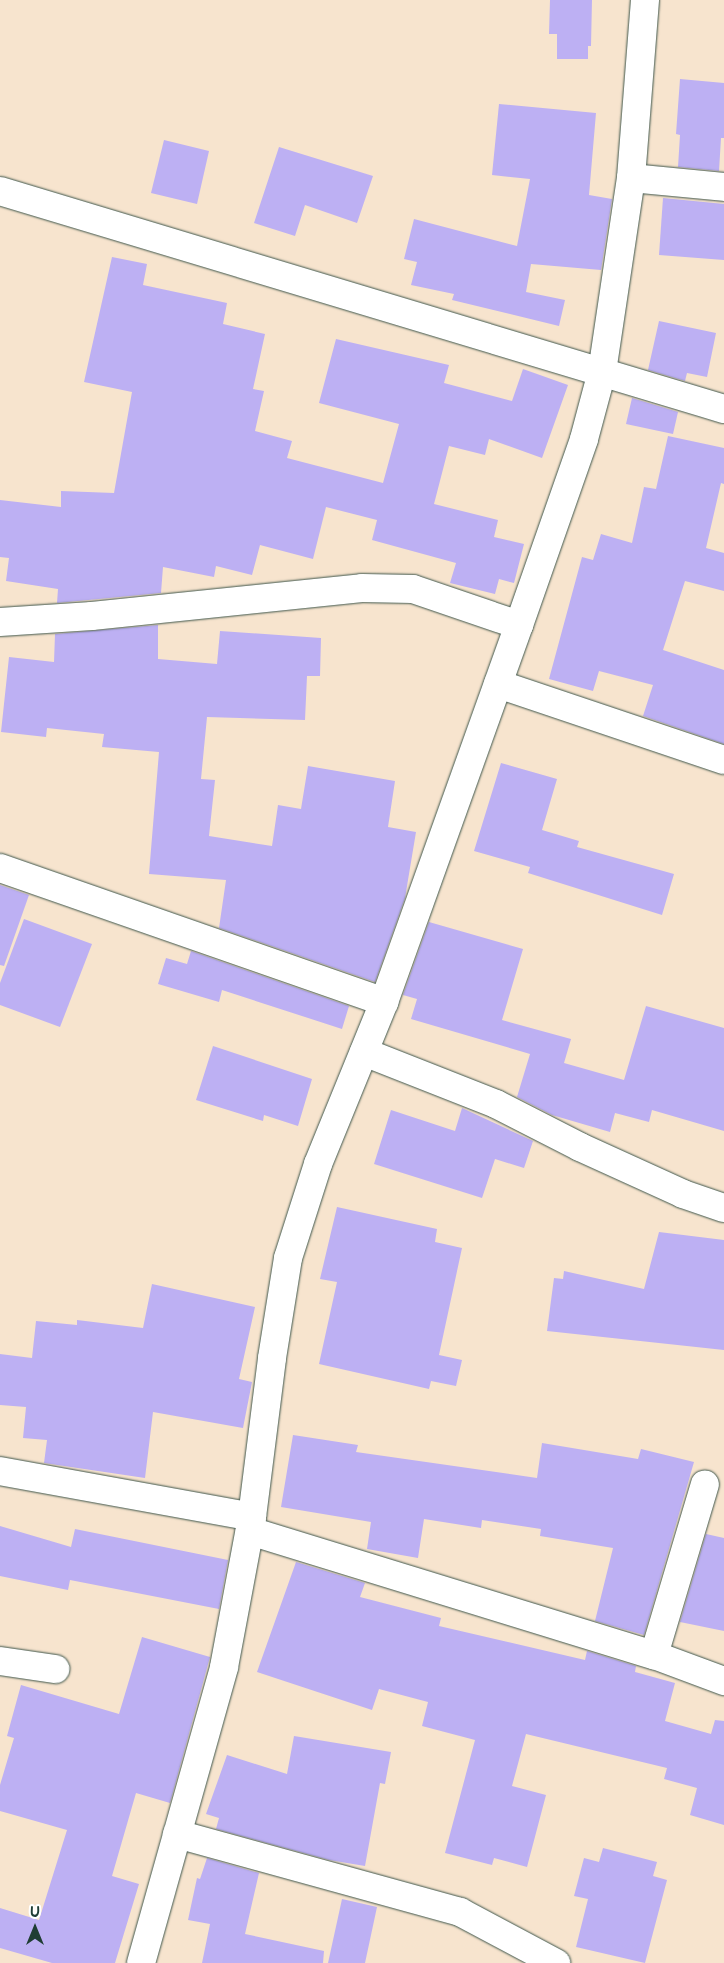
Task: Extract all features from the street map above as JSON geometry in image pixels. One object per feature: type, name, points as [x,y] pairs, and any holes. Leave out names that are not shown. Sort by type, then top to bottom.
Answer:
[{"type":"street","points":[[141,1963],[224,1667],[251,1524],[272,1358],[288,1258],[318,1164],[384,1002],[519,625],[584,439],[602,372],[631,178],[645,0]]},
{"type":"street","points":[[631,178],[724,187]]},
{"type":"street","points":[[0,192],[724,409]]},
{"type":"street","points":[[0,622],[92,616],[362,588],[413,589],[519,625]]},
{"type":"street","points":[[498,684],[724,760]]},
{"type":"street","points":[[0,868],[384,1002]]},
{"type":"street","points":[[364,1052],[496,1104],[580,1148],[684,1194],[724,1208]]},
{"type":"street","points":[[0,1472],[251,1524],[654,1655],[724,1681]]},
{"type":"street","points":[[654,1655],[705,1484]]},
{"type":"street","points":[[0,1661],[55,1669]]},
{"type":"street","points":[[177,1834],[460,1912],[556,1963]]},
{"type":"building","points":[[550,0],[592,0],[591,46],[588,46],[588,59],[557,59],[557,34],[549,34]]},
{"type":"building","points":[[680,79],[724,83],[724,138],[721,138],[719,171],[678,167],[680,135],[676,134]]},
{"type":"building","points":[[499,104],[596,113],[589,195],[612,199],[601,270],[531,264],[526,292],[565,300],[559,326],[452,300],[454,294],[411,285],[417,262],[404,259],[414,219],[517,246],[530,179],[492,175]]},
{"type":"building","points":[[164,140],[209,151],[197,204],[151,193]]},
{"type":"building","points":[[279,147],[373,176],[357,223],[305,205],[295,236],[254,223]]},
{"type":"building","points":[[663,198],[724,204],[724,260],[659,255]]},
{"type":"building","points":[[112,257],[147,264],[143,285],[227,303],[223,324],[265,334],[253,389],[264,391],[255,431],[292,441],[287,458],[383,483],[399,424],[319,403],[336,339],[449,365],[444,383],[512,401],[523,369],[568,385],[542,458],[489,439],[485,455],[449,446],[434,504],[498,520],[494,537],[524,544],[514,583],[499,579],[495,594],[450,583],[456,563],[372,540],[377,520],[326,507],[313,559],[260,545],[252,575],[216,566],[214,577],[163,567],[161,593],[57,603],[58,589],[6,581],[9,558],[0,557],[0,500],[61,507],[61,491],[114,493],[132,392],[84,382]]},
{"type":"building","points":[[659,321],[716,333],[707,377],[687,373],[685,381],[648,370]]},
{"type":"building","points":[[632,398],[678,412],[673,434],[626,424]]},
{"type":"building","points":[[668,436],[724,448],[724,484],[721,483],[706,548],[724,553],[724,591],[685,581],[663,650],[724,670],[724,744],[643,716],[653,685],[599,671],[593,691],[549,679],[582,557],[593,560],[601,534],[632,543],[644,487],[656,489]]},
{"type":"building","points":[[158,625],[158,659],[217,664],[220,631],[321,638],[320,676],[307,676],[305,720],[207,717],[201,779],[215,780],[209,836],[272,846],[278,805],[301,809],[308,766],[395,781],[388,827],[416,832],[405,898],[375,982],[219,928],[226,880],[149,874],[159,752],[102,747],[104,734],[47,728],[46,737],[1,732],[9,657],[54,662],[55,634]]},
{"type":"building","points":[[501,763],[557,779],[542,830],[579,841],[577,847],[674,874],[662,915],[528,873],[530,867],[474,851]]},
{"type":"building","points":[[0,885],[29,895],[4,966],[0,965]]},
{"type":"building","points":[[24,919],[92,944],[60,1027],[0,1005],[0,983]]},
{"type":"building","points":[[429,922],[523,949],[502,1020],[571,1039],[564,1063],[624,1080],[646,1006],[724,1028],[724,1131],[652,1110],[649,1122],[615,1113],[610,1132],[552,1115],[517,1097],[530,1054],[411,1019],[417,999],[403,995]]},
{"type":"building","points":[[191,951],[349,1006],[342,1029],[222,990],[219,1002],[158,984],[166,958],[187,964]]},
{"type":"building","points":[[213,1046],[312,1079],[298,1126],[264,1115],[263,1121],[196,1100]]},
{"type":"building","points":[[462,1108],[533,1141],[524,1168],[495,1159],[482,1198],[374,1164],[391,1110],[455,1131]]},
{"type":"building","points":[[337,1207],[437,1229],[435,1242],[462,1248],[439,1355],[462,1360],[456,1386],[431,1381],[429,1389],[319,1364],[337,1282],[320,1279]]},
{"type":"building","points":[[659,1232],[724,1240],[724,1350],[547,1331],[554,1278],[563,1279],[564,1271],[644,1289]]},
{"type":"building","points":[[152,1284],[255,1307],[239,1379],[252,1382],[243,1428],[153,1412],[145,1478],[44,1463],[47,1440],[23,1438],[26,1407],[0,1405],[0,1354],[32,1358],[36,1321],[77,1325],[77,1320],[143,1328]]},
{"type":"building","points":[[293,1435],[358,1445],[356,1452],[537,1478],[542,1443],[638,1459],[641,1449],[694,1462],[644,1635],[595,1621],[613,1548],[540,1536],[541,1529],[482,1520],[481,1528],[424,1519],[418,1558],[367,1549],[371,1522],[281,1507]]},
{"type":"building","points":[[0,1526],[71,1547],[75,1529],[228,1560],[219,1609],[70,1580],[68,1590],[0,1576]]},
{"type":"building","points":[[706,1534],[724,1538],[724,1631],[680,1622]]},
{"type":"building","points":[[296,1562],[365,1583],[360,1597],[441,1618],[439,1626],[585,1660],[587,1651],[636,1666],[635,1672],[675,1683],[665,1721],[711,1734],[715,1720],[724,1721],[724,1825],[690,1815],[697,1788],[664,1779],[667,1768],[526,1734],[512,1786],[546,1795],[527,1867],[494,1858],[492,1865],[445,1853],[475,1740],[422,1726],[428,1702],[379,1689],[372,1710],[257,1672]]},
{"type":"building","points":[[142,1637],[210,1657],[170,1803],[136,1793],[112,1876],[139,1884],[115,1963],[52,1963],[0,1948],[0,1908],[39,1920],[67,1830],[0,1811],[0,1785],[14,1738],[7,1736],[21,1685],[119,1714]]},
{"type":"building","points":[[294,1736],[391,1752],[385,1784],[380,1783],[365,1866],[329,1860],[216,1829],[219,1818],[206,1814],[227,1755],[287,1774]]},
{"type":"building","points":[[603,1848],[657,1862],[653,1876],[667,1880],[645,1963],[576,1947],[588,1899],[574,1896],[584,1858],[599,1862]]},
{"type":"building","points":[[207,1858],[259,1873],[245,1934],[324,1951],[323,1963],[202,1963],[210,1924],[188,1920],[197,1878],[200,1879]]},
{"type":"building","points":[[342,1899],[377,1907],[365,1963],[328,1963]]}]
